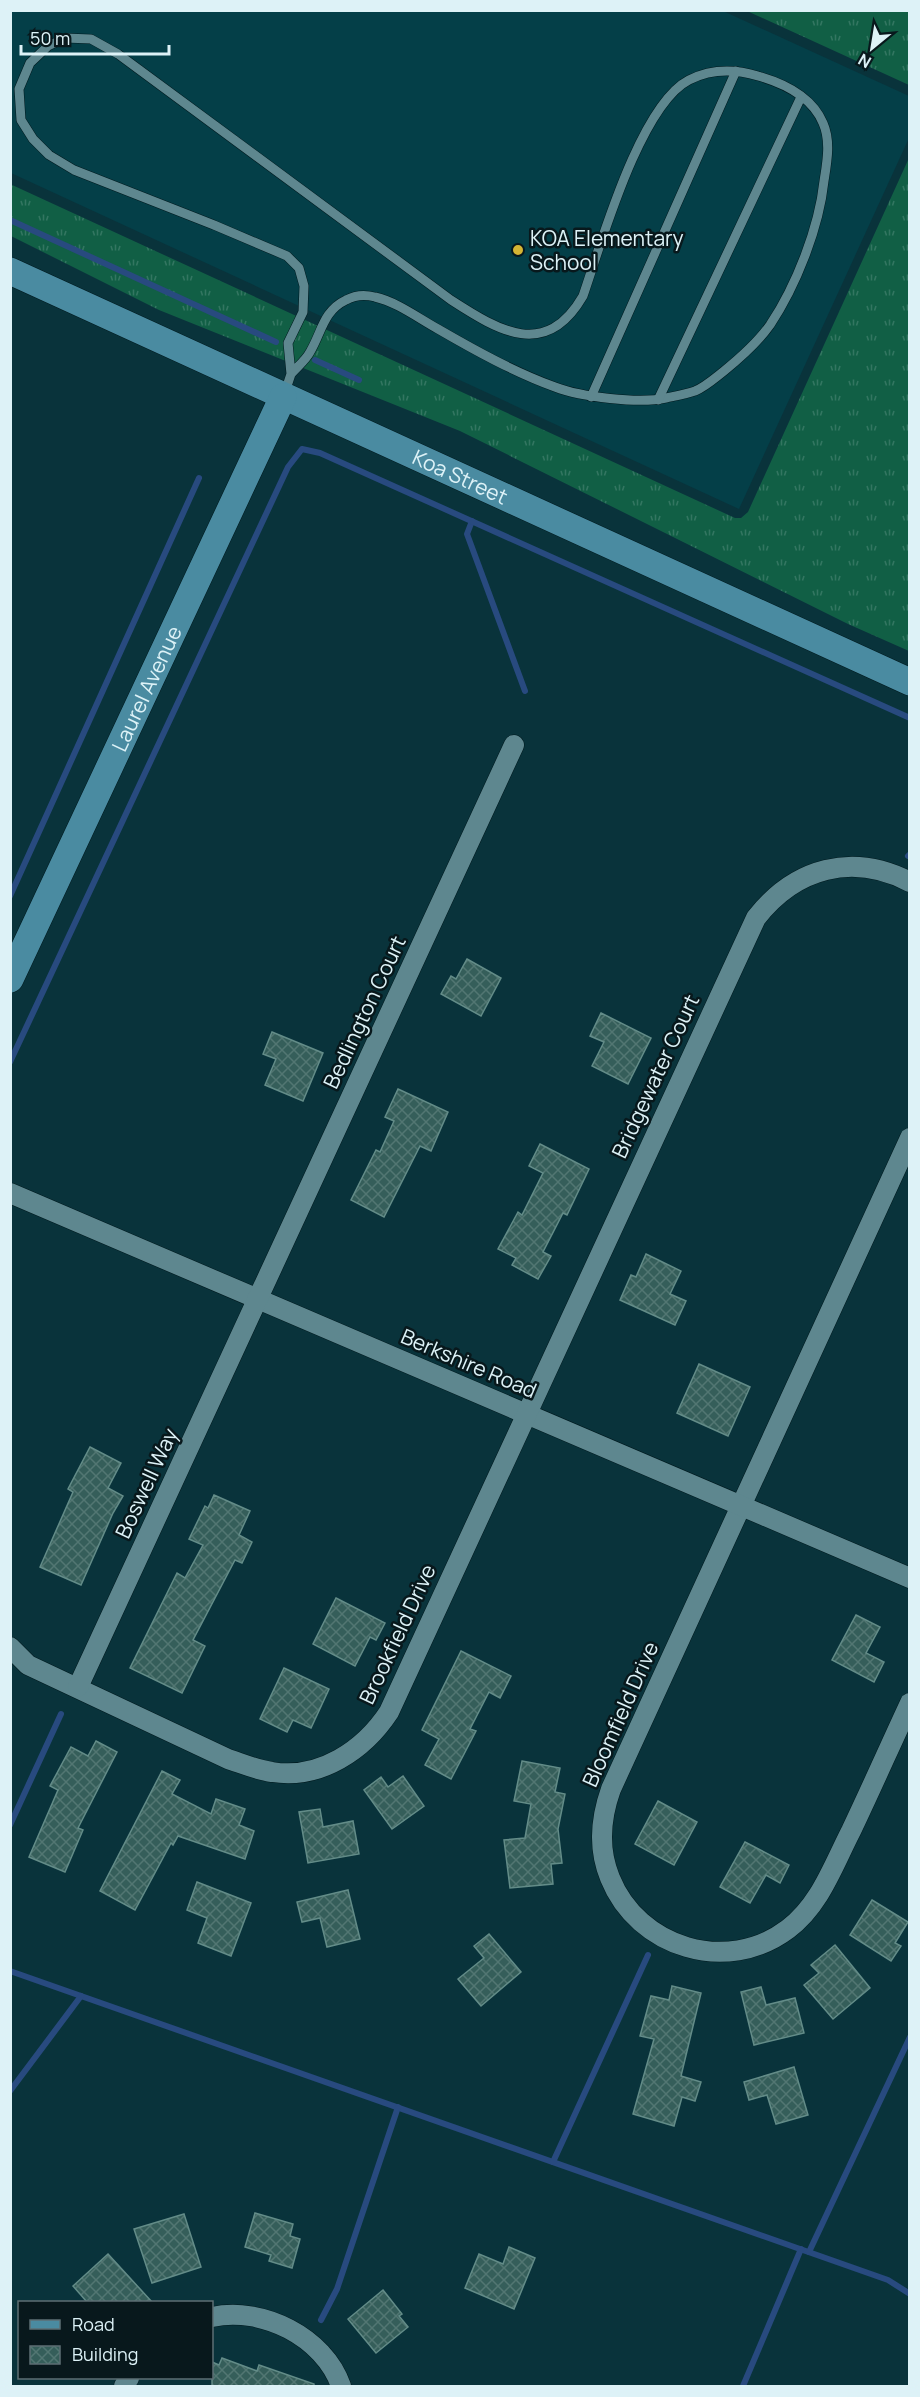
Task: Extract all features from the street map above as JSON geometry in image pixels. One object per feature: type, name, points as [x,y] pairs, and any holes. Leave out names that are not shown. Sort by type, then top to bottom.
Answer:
[{"type":"main road","name":"Koa Street","points":[[10,271],[287,386],[909,682]]},
{"type":"main road","name":"Laurel Avenue","points":[[10,979],[287,386]]},
{"type":"street","name":"Bedlington Court","points":[[257,1300],[514,745]]},
{"type":"street","name":"Bridgewater Court","points":[[525,1413],[756,918],[782,890],[802,878],[823,870],[844,866],[870,867],[893,873],[909,882]]},
{"type":"street","points":[[741,1505],[909,1138]]},
{"type":"street","name":"Berkshire Road","points":[[10,1193],[909,1578]]},
{"type":"street","name":"Boswell Way","points":[[78,1687],[257,1300]]},
{"type":"street","name":"Brookfield Drive","points":[[10,1647],[28,1665],[228,1759],[252,1768],[275,1773],[293,1772],[313,1769],[351,1754],[379,1727],[389,1712],[525,1413]]},
{"type":"street","name":"Bloomfield Drive","points":[[741,1505],[606,1802],[602,1830],[606,1864],[614,1887],[634,1915],[665,1938],[692,1949],[713,1953],[728,1953],[758,1946],[787,1930],[812,1906],[822,1890],[909,1703]]},
{"type":"street","points":[[213,2317],[236,2315],[261,2317],[287,2328],[310,2343],[327,2361],[341,2386]]},
{"type":"lane","points":[[65,38],[92,39],[118,54],[451,300],[488,324],[517,334],[539,334],[558,326],[573,314],[583,296],[630,162],[650,124],[669,98],[687,81],[708,73],[736,71],[757,75],[789,86],[810,104],[823,122],[828,146],[822,205],[799,271],[770,326],[739,358],[696,391],[658,400],[591,397],[556,388],[493,361],[399,307],[376,297],[361,295],[348,298],[327,315],[309,354],[287,386],[288,343],[303,312],[304,286],[298,268],[286,256],[74,170],[49,155],[33,139],[21,120],[19,89],[30,63],[48,46],[65,38]]},
{"type":"lane","points":[[591,397],[736,71]]},
{"type":"lane","points":[[658,400],[801,97]]},
{"type":"shaded area","name":"KOA Elementary School","points":[[11,11],[723,11],[909,96],[909,138],[739,509],[11,173]]},
{"type":"green space","points":[[747,11],[909,11],[909,85]]},
{"type":"green space","points":[[909,158],[909,651],[848,624],[460,431],[159,310],[11,236],[10,184],[735,518],[741,518],[748,512]]},
{"type":"building","points":[[467,959],[501,978],[481,1016],[441,994],[451,976],[456,979]]},
{"type":"building","points":[[601,1013],[651,1038],[628,1084],[592,1066],[604,1042],[590,1036]]},
{"type":"building","points":[[272,1032],[323,1053],[303,1101],[265,1085],[276,1059],[263,1054]]},
{"type":"building","points":[[398,1089],[448,1112],[431,1151],[420,1146],[384,1217],[351,1200],[376,1150],[380,1152],[394,1121],[385,1117]]},
{"type":"building","points":[[540,1144],[589,1169],[567,1215],[563,1213],[543,1252],[551,1256],[538,1279],[512,1265],[516,1258],[498,1249],[518,1212],[522,1215],[543,1173],[529,1166]]},
{"type":"building","points":[[646,1254],[681,1271],[670,1294],[686,1301],[675,1325],[620,1300],[631,1275],[636,1277]]},
{"type":"building","points":[[699,1364],[750,1387],[728,1436],[677,1413]]},
{"type":"building","points":[[90,1447],[121,1463],[108,1488],[123,1496],[81,1585],[40,1567],[73,1492],[68,1489]]},
{"type":"building","points":[[214,1495],[250,1511],[239,1535],[252,1542],[242,1563],[235,1560],[193,1640],[205,1646],[182,1693],[130,1668],[177,1573],[185,1578],[203,1545],[189,1539],[205,1506],[208,1508]]},
{"type":"building","points":[[336,1598],[385,1623],[376,1640],[370,1637],[355,1666],[313,1644]]},
{"type":"building","points":[[856,1615],[880,1627],[866,1653],[884,1662],[874,1682],[832,1660]]},
{"type":"building","points":[[461,1651],[511,1676],[500,1698],[489,1692],[470,1729],[476,1731],[451,1779],[425,1765],[439,1739],[422,1730]]},
{"type":"building","points":[[284,1668],[329,1689],[311,1728],[293,1720],[287,1732],[260,1719]]},
{"type":"building","points":[[96,1741],[117,1752],[78,1828],[83,1830],[65,1872],[29,1857],[58,1790],[50,1786],[71,1747],[88,1756]]},
{"type":"building","points":[[522,1761],[560,1768],[555,1792],[565,1794],[558,1829],[562,1863],[551,1864],[553,1884],[510,1888],[504,1840],[525,1838],[531,1804],[514,1801]]},
{"type":"building","points":[[162,1771],[180,1780],[172,1794],[211,1814],[216,1799],[245,1809],[239,1825],[254,1831],[245,1859],[178,1836],[173,1845],[171,1843],[135,1910],[100,1891]]},
{"type":"building","points":[[403,1776],[424,1806],[392,1829],[364,1790],[381,1777],[388,1787]]},
{"type":"building","points":[[658,1801],[697,1822],[674,1865],[635,1844]]},
{"type":"building","points":[[320,1809],[323,1827],[353,1821],[359,1854],[308,1863],[299,1812]]},
{"type":"building","points":[[745,1842],[789,1865],[780,1883],[766,1875],[750,1903],[720,1887]]},
{"type":"building","points":[[197,1882],[251,1903],[231,1956],[198,1943],[207,1918],[187,1910]]},
{"type":"building","points":[[348,1890],[360,1939],[327,1947],[320,1918],[302,1922],[297,1902]]},
{"type":"building","points":[[872,1900],[908,1922],[895,1943],[901,1946],[891,1961],[850,1935]]},
{"type":"building","points":[[489,1934],[521,1972],[481,2006],[458,1979],[484,1958],[474,1946]]},
{"type":"building","points":[[835,1945],[870,1988],[833,2019],[804,1985],[819,1973],[811,1965]]},
{"type":"building","points":[[672,1986],[701,1993],[681,2076],[701,2082],[695,2101],[682,2097],[674,2126],[633,2114],[654,2039],[640,2036],[651,1996],[669,2000]]},
{"type":"building","points":[[761,1987],[766,2005],[795,1998],[804,2033],[754,2045],[741,1992]]},
{"type":"building","points":[[794,2067],[808,2115],[776,2124],[767,2095],[749,2100],[744,2082]]},
{"type":"building","points":[[255,2213],[293,2224],[290,2236],[300,2239],[292,2268],[269,2261],[271,2255],[245,2247]]},
{"type":"building","points":[[184,2214],[201,2267],[152,2283],[134,2229]]},
{"type":"building","points":[[509,2247],[535,2258],[514,2309],[465,2288],[479,2254],[503,2264]]},
{"type":"building","points":[[108,2254],[151,2301],[86,2301],[73,2286]]},
{"type":"building","points":[[383,2290],[402,2314],[399,2316],[408,2327],[376,2353],[348,2319]]},
{"type":"building","points":[[222,2358],[257,2371],[259,2365],[314,2384],[314,2386],[212,2386],[213,2362],[219,2365]]},
{"type":"waterway","points":[[10,220],[276,342]]},
{"type":"waterway","points":[[315,360],[359,380]]},
{"type":"waterway","points":[[10,1062],[288,467],[302,449],[320,453],[910,718]]},
{"type":"waterway","points":[[10,896],[199,478]]},
{"type":"waterway","points":[[472,521],[467,534],[525,691]]},
{"type":"waterway","points":[[10,1825],[61,1714]]},
{"type":"waterway","points":[[553,2162],[648,1955]]},
{"type":"waterway","points":[[10,1971],[888,2280],[910,2294]]},
{"type":"waterway","points":[[10,2091],[81,1996]]},
{"type":"waterway","points":[[809,2252],[910,2037]]},
{"type":"waterway","points":[[321,2320],[337,2289],[398,2107]]},
{"type":"waterway","points":[[743,2386],[801,2249]]},
{"type":"place","name":"KOA Elementary School","points":[[518,250]]}]
